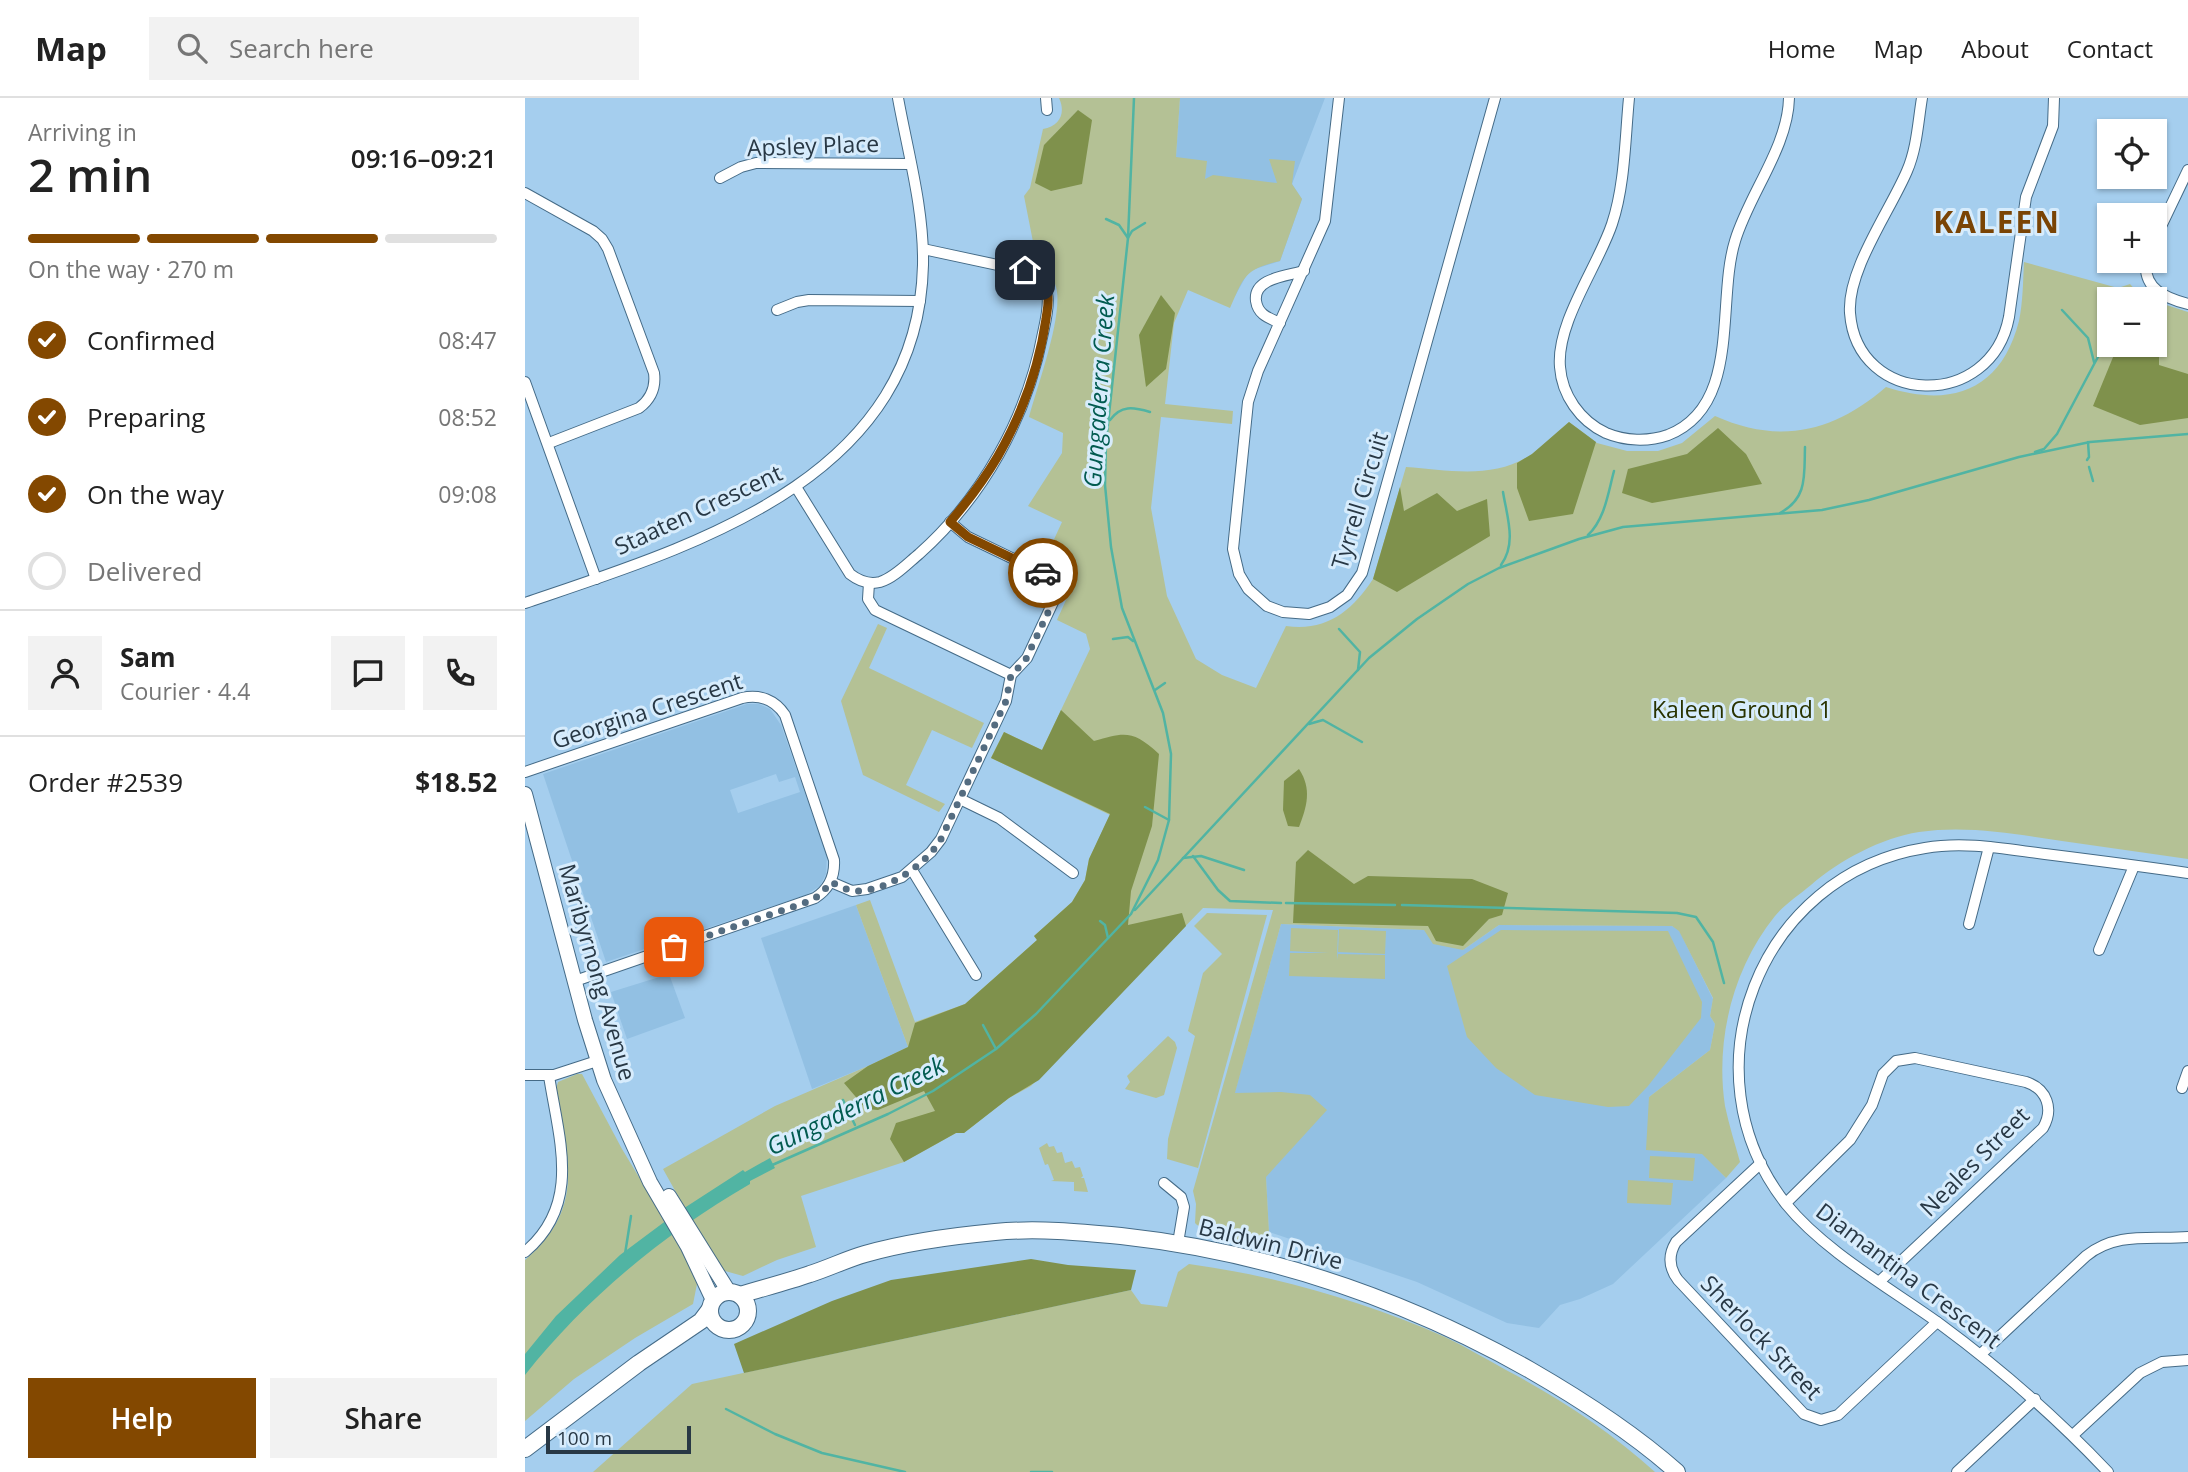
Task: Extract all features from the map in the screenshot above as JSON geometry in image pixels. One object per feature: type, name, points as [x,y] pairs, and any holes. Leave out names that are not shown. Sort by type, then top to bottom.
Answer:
[{"type":"main road","name":"Baldwin Drive","points":[[735,1293],[810,1274],[865,1254],[930,1240],[998,1232],[1065,1230],[1178,1243],[1267,1263],[1353,1287],[1411,1311],[1493,1350],[1607,1416],[1677,1472]]},
{"type":"main road","name":"Baldwin Drive","points":[[748,1312],[810,1274]]},
{"type":"main road","points":[[525,1449],[639,1363],[701,1321],[717,1295],[735,1293],[744,1300],[748,1312],[743,1323],[734,1329],[723,1329],[713,1321],[712,1305]]},
{"type":"main road","points":[[639,1363],[717,1326]]},
{"type":"street","name":"Staaten Crescent","points":[[525,603],[596,579],[694,540],[796,487],[838,455],[862,429],[883,400],[906,352],[920,301],[923,249],[898,98]]},
{"type":"street","points":[[1046,98],[1047,110]]},
{"type":"street","name":"Tyrrell Circuit","points":[[1339,98],[1327,210],[1321,231],[1254,381],[1248,402],[1233,549],[1239,574],[1253,595],[1267,606],[1283,612],[1309,614],[1334,605],[1347,595],[1358,581],[1365,565],[1495,98]]},
{"type":"street","points":[[1629,98],[1615,216],[1563,335],[1559,364],[1566,392],[1589,422],[1614,436],[1642,440],[1679,430],[1694,419],[1711,396],[1719,368],[1734,244],[1786,124],[1789,98]]},
{"type":"street","points":[[1922,98],[1911,159],[1854,279],[1850,308],[1852,327],[1859,344],[1877,367],[1902,381],[1930,387],[1949,384],[1975,373],[1995,353],[2004,336],[2026,197],[2053,126],[2054,98]]},
{"type":"street","name":"Apsley Place","points":[[720,178],[756,163],[910,164]]},
{"type":"street","points":[[2167,214],[2188,170]]},
{"type":"street","points":[[525,193],[593,231],[602,239],[655,373],[651,396],[639,408],[549,443]]},
{"type":"street","points":[[796,487],[850,573],[858,580],[881,582],[890,578],[950,522],[987,474],[1016,420],[1037,362],[1048,297],[1044,284],[1030,272],[923,249]]},
{"type":"street","points":[[1280,323],[1262,314],[1257,305],[1257,291],[1265,282],[1304,271]]},
{"type":"street","points":[[2146,273],[2155,290],[2164,297],[2188,304]]},
{"type":"street","points":[[778,310],[803,301],[920,301]]},
{"type":"street","points":[[525,382],[596,579]]},
{"type":"street","points":[[575,981],[810,901],[820,895],[831,882],[848,890],[862,891],[896,880],[912,870],[938,844],[1006,701],[1011,675],[1025,661],[1055,598],[1054,583],[1047,575],[968,537],[950,522]]},
{"type":"street","points":[[869,583],[867,599],[875,610],[1011,675]]},
{"type":"street","name":"Georgina Crescent","points":[[525,772],[742,698],[764,698],[778,706],[787,720],[834,860],[831,882]]},
{"type":"street","name":"Maribyrnong Avenue","points":[[525,794],[597,1061],[619,1118],[641,1158],[657,1176],[665,1199],[693,1245],[735,1293]]},
{"type":"street","points":[[960,799],[999,818],[1073,873]]},
{"type":"street","name":"Diamantina Crescent","points":[[2108,1472],[2035,1399],[1981,1354],[1819,1237],[1786,1203],[1761,1163],[1749,1133],[1741,1102],[1738,1070],[1740,1039],[1746,1007],[1768,956],[1802,911],[1825,890],[1866,866],[1895,855],[1926,847],[1957,845],[2188,873]]},
{"type":"street","points":[[1969,924],[1989,847]]},
{"type":"street","points":[[2099,950],[2134,866]]},
{"type":"street","points":[[912,870],[976,975]]},
{"type":"street","name":"Neales Street","points":[[1786,1203],[1850,1140],[1871,1105],[1882,1074],[1896,1060],[1915,1058],[2026,1082],[2039,1089],[2048,1105],[2049,1115],[2043,1128],[1880,1281]]},
{"type":"street","points":[[525,1075],[549,1076],[597,1061]]},
{"type":"street","points":[[2182,1088],[2188,1071]]},
{"type":"street","points":[[525,1252],[547,1228],[557,1210],[562,1189],[563,1168],[549,1076]]},
{"type":"street","name":"Sherlock Street","points":[[1761,1163],[1680,1239],[1672,1251],[1671,1266],[1678,1280],[1804,1414],[1821,1420],[1838,1415],[1937,1322]]},
{"type":"street","points":[[1164,1183],[1181,1197],[1184,1207],[1178,1243]]},
{"type":"street","points":[[1981,1354],[2100,1246],[2124,1238],[2188,1237]]},
{"type":"street","name":"Maribyrnong Avenue","points":[[693,1245],[712,1305]]},
{"type":"street","points":[[2073,1435],[2147,1368],[2162,1362],[2188,1360]]},
{"type":"street","points":[[1957,1472],[2035,1399]]},
{"type":"shaded area","points":[[1180,98],[1325,98],[1292,184],[1302,199],[1280,261],[1249,271],[1235,296],[1171,228]]},
{"type":"shaded area","points":[[1078,110],[1092,120],[1082,184],[1051,191],[1035,183],[1044,145]]},
{"type":"shaded area","points":[[1161,295],[1175,313],[1166,369],[1146,387],[1139,335]]},
{"type":"shaded area","points":[[2113,357],[2159,357],[2159,365],[2188,374],[2188,418],[2140,425],[2093,406]]},
{"type":"shaded area","points":[[1569,422],[1596,442],[1573,514],[1529,521],[1517,488],[1517,463],[1532,454]]},
{"type":"shaded area","points":[[1718,428],[1746,454],[1762,484],[1652,503],[1622,493],[1628,469],[1687,454]]},
{"type":"shaded area","points":[[1400,487],[1404,511],[1437,493],[1457,511],[1487,499],[1490,536],[1397,592],[1373,579]]},
{"type":"shaded area","points":[[747,704],[759,704],[770,709],[781,725],[827,856],[826,874],[820,886],[806,895],[606,962],[543,774]],"holes":[[[776,774],[779,782],[795,777],[800,792],[738,813],[730,790]]]},
{"type":"shaded area","points":[[1061,710],[1094,741],[1128,735],[1142,741],[1159,754],[1152,826],[1131,891],[1128,925],[1182,913],[1186,926],[1039,1080],[1009,1098],[964,1133],[956,1133],[904,1162],[890,1139],[896,1123],[935,1111],[924,1091],[878,1110],[866,1109],[844,1083],[868,1066],[908,1047],[915,1023],[965,1004],[1037,940],[1034,936],[1072,902],[1085,880],[1089,859],[1110,814],[991,758],[1004,732],[1042,750]]},
{"type":"shaded area","points":[[1299,769],[1306,784],[1306,805],[1299,827],[1288,826],[1283,810],[1284,781]]},
{"type":"shaded area","points":[[1308,850],[1354,884],[1368,876],[1472,879],[1508,893],[1502,915],[1489,919],[1463,946],[1436,941],[1428,926],[1293,923],[1296,862]]},
{"type":"shaded area","points":[[856,905],[908,1047],[812,1089],[761,938]]},
{"type":"shaded area","points":[[1281,924],[1424,930],[1463,950],[1499,925],[1672,926],[1679,930],[1713,999],[1710,1016],[1715,1024],[1710,1050],[1649,1097],[1726,1178],[1613,1284],[1560,1305],[1539,1328],[1507,1323],[1417,1282],[1269,1232],[1266,1177],[1222,1139]]},
{"type":"shaded area","points":[[669,974],[685,1018],[627,1039],[611,992]]},
{"type":"shaded area","name":"Gungaderra Creek","points":[[770,1158],[775,1168],[718,1203],[629,1269],[574,1320],[525,1375],[525,1354],[556,1316],[620,1255],[675,1214],[743,1170],[745,1172]]},
{"type":"shaded area","points":[[1031,1259],[1068,1265],[1136,1270],[1131,1290],[744,1373],[734,1344],[832,1301],[891,1280]]},
{"type":"green space","name":"Kaleen Ground 1","points":[[1059,98],[1180,98],[1176,157],[1207,161],[1205,179],[1213,175],[1277,183],[1269,159],[1295,161],[1292,184],[1302,199],[1280,261],[1252,271],[1242,282],[1230,308],[1188,290],[1174,323],[1165,404],[1233,411],[1232,424],[1161,417],[1151,508],[1167,596],[1196,659],[1222,675],[1256,688],[1286,626],[1314,626],[1337,617],[1356,601],[1373,579],[1406,467],[1471,471],[1503,467],[1532,454],[1569,422],[1597,443],[1627,451],[1658,451],[1682,443],[1715,416],[1762,430],[1784,431],[1826,424],[1846,415],[1886,387],[1910,393],[1952,394],[1970,388],[1986,378],[2000,364],[2011,345],[2019,321],[2024,262],[2114,287],[2097,287],[2097,357],[2167,357],[2167,305],[2188,312],[2188,859],[2009,833],[1955,829],[1919,832],[1890,839],[1835,867],[1775,916],[1760,936],[1738,982],[1725,1031],[1723,1081],[1725,1106],[1740,1162],[1726,1178],[1702,1154],[1646,1150],[1649,1097],[1710,1050],[1715,1024],[1710,1016],[1713,998],[1679,931],[1672,926],[1499,925],[1463,950],[1433,944],[1424,930],[1281,924],[1235,1093],[1281,1092],[1310,1095],[1327,1110],[1266,1177],[1269,1232],[1267,1249],[1237,1242],[1197,1225],[1193,1191],[1273,910],[1203,908],[1031,1086],[1009,1098],[964,1133],[956,1133],[904,1162],[801,1196],[816,1247],[777,1260],[743,1276],[725,1271],[702,1239],[663,1169],[775,1106],[908,1047],[856,905],[870,900],[915,1022],[965,1004],[1037,940],[1034,936],[1072,902],[1085,880],[1089,859],[1110,815],[991,758],[1004,732],[1042,750],[1090,649],[1086,634],[1057,620],[1068,595],[1069,575],[1058,566],[1044,561],[1062,522],[1028,506],[1062,453],[1063,433],[1029,417],[1053,332],[1057,299],[1053,279],[1037,262],[1024,196],[1030,188],[1043,129],[1054,125],[1060,118]]},
{"type":"green space","points":[[878,624],[887,628],[869,668],[984,723],[972,748],[932,730],[906,785],[945,804],[939,812],[863,775],[841,701]]},
{"type":"green space","points":[[1207,913],[1267,915],[1198,1168],[1167,1159],[1168,1139],[1195,1036],[1188,1031],[1203,973],[1222,954],[1194,926]]},
{"type":"green space","points":[[1291,928],[1338,930],[1337,960],[1338,954],[1385,955],[1385,979],[1289,976],[1290,953],[1329,953],[1290,951]]},
{"type":"green space","points":[[1339,929],[1386,931],[1385,954],[1338,952]]},
{"type":"green space","points":[[1501,930],[1668,931],[1702,1002],[1701,1018],[1629,1106],[1608,1107],[1535,1095],[1496,1068],[1467,1037],[1447,966]]},
{"type":"green space","points":[[1168,1036],[1177,1048],[1164,1095],[1156,1098],[1125,1089],[1130,1082],[1127,1076]]},
{"type":"green space","points":[[582,1074],[622,1149],[683,1250],[697,1284],[693,1304],[635,1338],[574,1379],[525,1421],[525,1260],[544,1241],[565,1202],[568,1160],[556,1089],[558,1082]]},
{"type":"green space","points":[[1047,1143],[1049,1147],[1054,1146],[1057,1153],[1062,1152],[1065,1163],[1072,1161],[1075,1168],[1080,1167],[1083,1176],[1081,1178],[1084,1178],[1088,1192],[1074,1191],[1074,1182],[1051,1181],[1054,1180],[1039,1148]]},
{"type":"green space","points":[[1650,1156],[1695,1158],[1693,1181],[1649,1178]]},
{"type":"green space","points":[[1628,1180],[1673,1183],[1671,1205],[1627,1203]]},
{"type":"green space","points":[[1189,1264],[1255,1275],[1351,1301],[1445,1337],[1565,1404],[1602,1429],[1655,1472],[593,1472],[692,1384],[1131,1290],[1141,1304],[1167,1307],[1178,1272]]},
{"type":"waterway","name":"Gungaderra Creek","points":[[770,1166],[933,1091],[996,1049],[1036,1014],[1131,914],[1158,860],[1169,820],[1171,754],[1163,713],[1122,608],[1111,547],[1105,485],[1106,442],[1128,238],[1134,98]]},
{"type":"waterway","name":"Gungaderra Creek","points":[[1106,219],[1119,225],[1128,238],[1132,231],[1145,223]]},
{"type":"waterway","points":[[2062,310],[2088,338],[2094,362]]},
{"type":"waterway","points":[[2035,452],[2044,449],[2057,434],[2098,357]]},
{"type":"waterway","points":[[1110,420],[1128,408],[1150,412]]},
{"type":"waterway","points":[[1135,910],[1369,658],[1417,619],[1468,584],[1499,568],[1579,539],[1623,527],[1822,510],[1869,500],[2019,457],[2090,442],[2188,434]]},
{"type":"waterway","points":[[1090,437],[1106,442]]},
{"type":"waterway","points":[[2087,460],[2088,442]]},
{"type":"waterway","points":[[1780,513],[1789,507],[1800,493],[1804,476],[1805,447]]},
{"type":"waterway","points":[[2089,467],[2093,481]]},
{"type":"waterway","points":[[1588,535],[1602,514],[1614,471]]},
{"type":"waterway","points":[[1501,565],[1506,557],[1510,539],[1503,492]]},
{"type":"waterway","points":[[1339,629],[1360,652],[1358,670]]},
{"type":"waterway","points":[[1113,639],[1128,637],[1133,641]]},
{"type":"waterway","points":[[1155,690],[1165,683]]},
{"type":"waterway","points":[[1309,724],[1323,720],[1362,742]]},
{"type":"waterway","points":[[1145,807],[1169,820]]},
{"type":"waterway","points":[[1193,856],[1218,890],[1230,901],[1281,903]]},
{"type":"waterway","points":[[1183,858],[1201,856],[1244,870]]},
{"type":"waterway","points":[[1286,903],[1395,905]]},
{"type":"waterway","points":[[1402,905],[1677,913],[1696,917],[1713,942],[1724,983]]},
{"type":"waterway","points":[[1100,921],[1105,925],[1108,938]]},
{"type":"waterway","points":[[983,1025],[996,1049]]},
{"type":"waterway","points":[[843,1100],[855,1125]]},
{"type":"waterway","points":[[625,1254],[631,1216]]},
{"type":"waterway","points":[[726,1409],[775,1434],[822,1453],[905,1472]]},
{"type":"waterway","points":[[1031,1472],[1052,1472]]},
{"type":"way so far","points":[[674,947],[810,901],[820,895],[831,882],[847,890],[857,891],[896,880],[907,874],[935,848],[1006,701],[1011,675],[1025,661],[1053,602],[1056,594],[1054,583],[1043,573]]},
{"type":"district","name":"KALEEN","points":[[1997,221]]},
{"type":"route","points":[[1025,270],[1041,280],[1048,297],[1037,362],[1024,401],[998,456],[976,491],[950,522],[968,537],[1043,573]]}]
